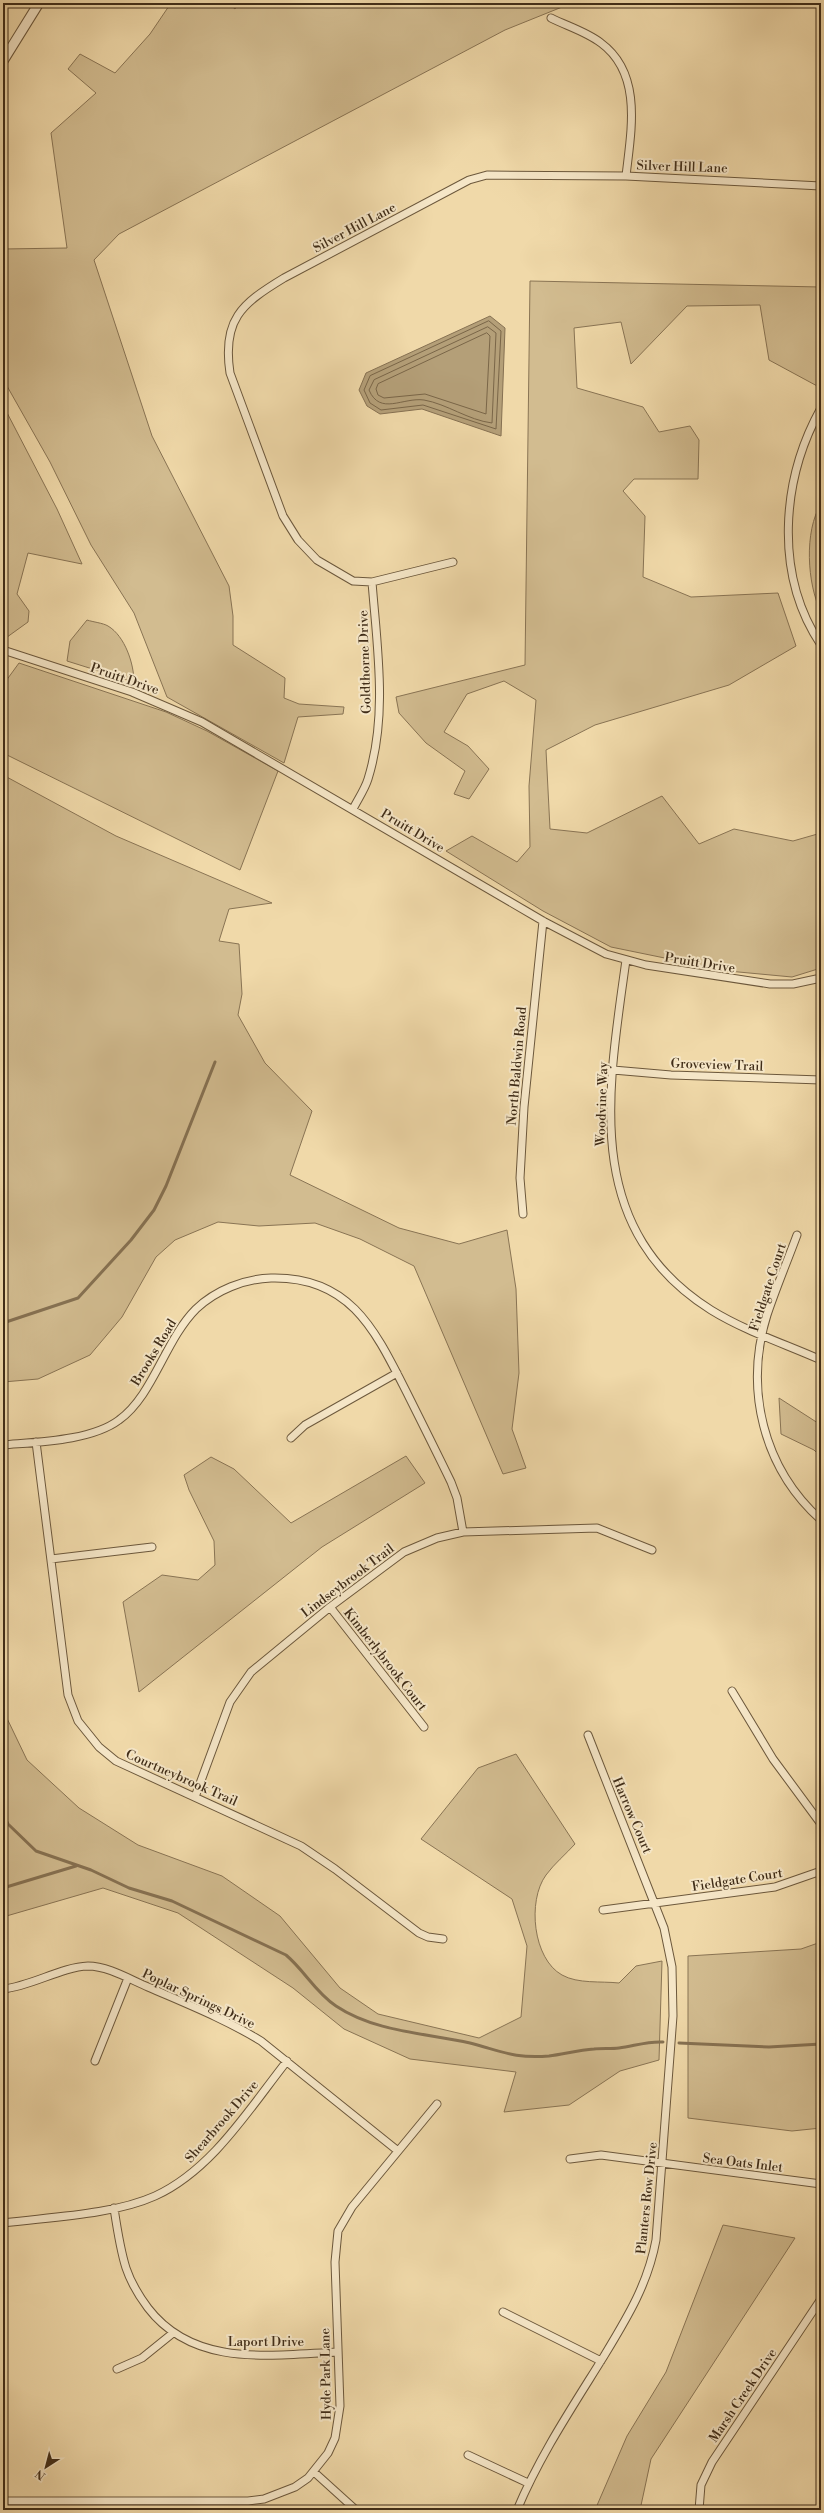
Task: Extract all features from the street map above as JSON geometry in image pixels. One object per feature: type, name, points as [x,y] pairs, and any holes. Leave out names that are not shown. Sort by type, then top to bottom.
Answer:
[{"type":"street","points":[[3,61],[39,3]]},
{"type":"street","points":[[551,18],[600,42],[616,56],[626,73],[631,95],[631,132],[626,176]]},
{"type":"street","name":"Silver Hill Lane","points":[[453,562],[372,582],[353,581],[317,560],[298,540],[283,516],[230,373],[227,351],[229,332],[236,318],[245,306],[259,293],[284,278],[469,180],[487,175],[626,176],[821,186]]},
{"type":"street","points":[[821,408],[809,433],[797,465],[791,496],[788,532],[790,564],[796,589],[806,616],[821,645]]},
{"type":"street","name":"Goldthorne Drive","points":[[353,809],[368,780],[376,749],[379,715],[379,682],[372,582]]},
{"type":"street","name":"Pruitt Drive","points":[[3,650],[132,692],[169,706],[244,745],[543,921],[606,954],[626,960],[689,973],[770,984],[793,984],[821,978]]},
{"type":"street","name":"North Baldwin Road","points":[[522,1214],[520,1178],[524,1106],[543,921]]},
{"type":"street","name":"Woodvine Way","points":[[626,960],[613,1070],[611,1151],[620,1194],[638,1235],[663,1269],[693,1297],[725,1317],[821,1360]]},
{"type":"street","name":"Groveview Trail","points":[[613,1070],[671,1075],[821,1080]]},
{"type":"street","name":"Fieldgate Court","points":[[797,1235],[767,1316],[758,1358],[757,1384],[766,1436],[789,1484],[821,1520]]},
{"type":"street","name":"Brooks Road","points":[[3,1445],[36,1442],[88,1433],[120,1420],[145,1390],[176,1334],[198,1308],[219,1293],[254,1280],[278,1278],[300,1280],[321,1287],[340,1297],[366,1320],[397,1374],[451,1482],[457,1498],[463,1532]]},
{"type":"street","points":[[291,1438],[305,1425],[397,1374]]},
{"type":"street","name":"Courtneybrook Trail","points":[[36,1442],[68,1695],[78,1720],[99,1747],[116,1761],[302,1846],[335,1869],[419,1933],[428,1937],[443,1939]]},
{"type":"street","name":"Lindseybrook Trail","points":[[195,1797],[222,1721],[239,1686],[263,1660],[330,1607],[404,1552],[437,1538],[463,1532],[597,1528],[652,1550]]},
{"type":"street","points":[[51,1558],[152,1546]]},
{"type":"street","name":"Kimberlybrook Court","points":[[330,1607],[424,1727]]},
{"type":"street","points":[[732,1691],[773,1759],[821,1824]]},
{"type":"street","name":"Harrow Court","points":[[588,1735],[655,1904]]},
{"type":"street","name":"Fieldgate Court","points":[[603,1910],[775,1887],[821,1871]]},
{"type":"street","name":"Planters Row Drive","points":[[517,2510],[528,2483],[635,2305],[650,2269],[656,2240],[674,1990],[667,1942],[655,1904]]},
{"type":"street","name":"Poplar Springs Drive","points":[[3,1989],[31,1984],[87,1966],[98,1967],[128,1978],[236,2026],[261,2041],[398,2151]]},
{"type":"street","points":[[95,2061],[128,1978]]},
{"type":"street","name":"Shearbrook Drive","points":[[3,2223],[114,2208],[154,2196],[192,2173],[226,2136],[287,2061]]},
{"type":"street","name":"Hyde Park Lane","points":[[3,2501],[248,2501],[280,2494],[295,2487],[314,2472],[328,2453],[339,2422],[335,2262],[338,2232],[352,2207],[437,2104]]},
{"type":"street","name":"Sea Oats Inlet","points":[[570,2159],[601,2155],[821,2184]]},
{"type":"street","name":"Laport Drive","points":[[114,2208],[126,2267],[132,2283],[152,2313],[173,2332],[193,2345],[214,2352],[234,2355],[338,2352]]},
{"type":"street","name":"Marsh Creek Drive","points":[[699,2510],[701,2485],[712,2462],[821,2299]]},
{"type":"street","points":[[503,2312],[601,2361]]},
{"type":"street","points":[[117,2369],[142,2358],[173,2332]]},
{"type":"street","points":[[468,2455],[528,2483]]},
{"type":"street","points":[[314,2472],[356,2510]]},
{"type":"shaded area","points":[[171,3],[228,3],[235,9],[239,3],[572,3],[505,30],[119,234],[94,260],[152,436],[229,586],[233,616],[233,645],[285,678],[284,698],[299,704],[344,707],[343,714],[298,717],[284,763],[167,697],[134,613],[91,545],[50,462],[3,379],[3,249],[67,248],[51,133],[96,93],[68,69],[80,54],[115,73],[150,34]]},
{"type":"shaded area","points":[[530,281],[821,287],[821,385],[819,387],[769,360],[760,305],[687,306],[631,364],[621,322],[574,328],[577,388],[643,407],[659,432],[690,426],[699,440],[698,479],[634,479],[623,491],[645,516],[643,577],[691,597],[778,593],[796,646],[729,685],[595,725],[546,750],[550,829],[587,833],[662,796],[699,844],[734,829],[793,841],[821,833],[821,968],[792,977],[728,971],[611,947],[543,911],[446,851],[472,836],[517,862],[530,847],[529,786],[536,700],[504,681],[467,694],[444,732],[468,746],[489,769],[469,799],[454,794],[465,771],[426,743],[399,713],[396,697],[525,665]]},
{"type":"shaded area","points":[[3,405],[57,509],[82,564],[28,553],[17,594],[29,611],[28,622],[3,640]]},
{"type":"shaded area","points":[[821,504],[821,612],[813,587],[809,558],[812,528]]},
{"type":"shaded area","points":[[87,620],[108,626],[119,636],[124,643],[130,659],[134,682],[67,661],[70,641]]},
{"type":"shaded area","points":[[19,663],[166,712],[207,731],[278,771],[240,870],[3,753],[3,685]]},
{"type":"shaded area","points":[[3,775],[116,836],[272,903],[229,909],[219,941],[239,944],[242,994],[238,1015],[265,1063],[312,1111],[290,1175],[399,1228],[459,1244],[507,1230],[516,1289],[519,1373],[512,1429],[526,1468],[503,1474],[414,1266],[360,1239],[315,1223],[259,1226],[218,1222],[175,1240],[156,1257],[122,1317],[90,1355],[38,1379],[3,1382]]},
{"type":"shaded area","points":[[779,1398],[821,1425],[821,1457],[814,1450],[781,1434]]},
{"type":"shaded area","points":[[406,1456],[425,1483],[322,1547],[139,1692],[123,1602],[162,1575],[198,1580],[215,1565],[214,1541],[189,1490],[184,1475],[211,1457],[234,1469],[291,1523]]},
{"type":"shaded area","points":[[3,1710],[27,1760],[79,1808],[138,1845],[222,1876],[280,1916],[340,1988],[378,2014],[479,2038],[521,2017],[527,1946],[512,1899],[421,1839],[478,1768],[516,1754],[575,1844],[546,1875],[540,1886],[536,1899],[536,1929],[539,1943],[545,1956],[552,1967],[568,1978],[582,1981],[619,1983],[636,1966],[662,1961],[659,2060],[620,2071],[569,2105],[504,2112],[516,2072],[410,2059],[344,2029],[293,1988],[178,1913],[103,1888],[3,1917]]},
{"type":"shaded area","points":[[821,1942],[821,2128],[792,2131],[688,2118],[688,1956],[801,1949]]},
{"type":"shaded area","points":[[723,2225],[795,2238],[651,2459],[640,2510],[595,2510],[627,2436],[666,2372]]},
{"type":"water","points":[[490,316],[505,328],[501,436],[422,409],[380,414],[367,406],[359,390],[366,373]]},
{"type":"waterway","points":[[3,1323],[78,1298],[131,1240],[154,1210],[166,1186],[215,1062]]},
{"type":"waterway","points":[[3,1814],[8,1824],[36,1851],[91,1870],[129,1888],[172,1901],[286,1955],[316,1988],[336,2006],[351,2015],[367,2021],[401,2030],[470,2043],[508,2054],[537,2057],[663,2042]]},
{"type":"waterway","points":[[3,1888],[76,1866]]},
{"type":"waterway","points":[[679,2043],[769,2047],[821,2044]]}]
